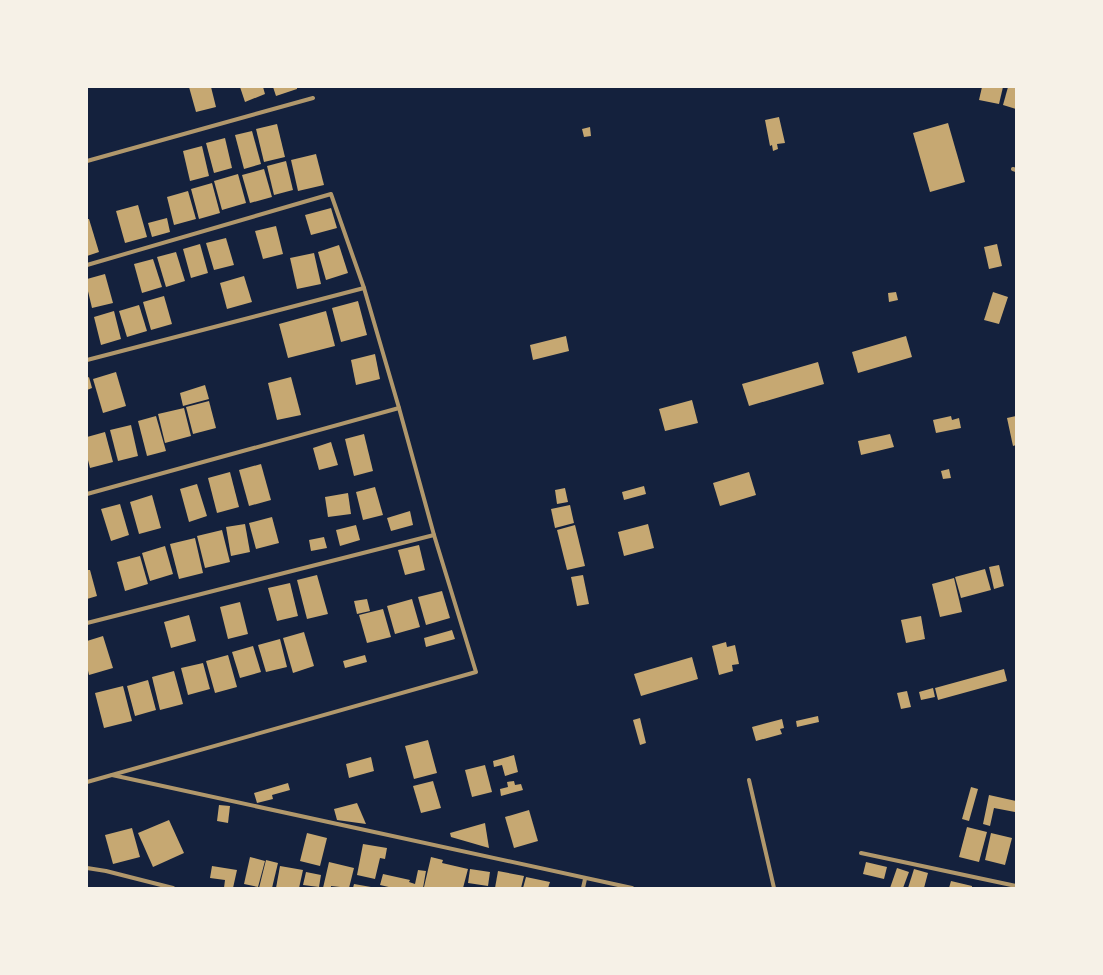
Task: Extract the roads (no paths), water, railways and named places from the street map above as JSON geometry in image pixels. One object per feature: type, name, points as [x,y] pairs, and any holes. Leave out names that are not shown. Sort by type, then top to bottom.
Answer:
[{"type":"street","points":[[87,161],[313,98]]},
{"type":"street","points":[[87,265],[331,194],[364,288],[434,535],[476,672],[87,782]]},
{"type":"street","points":[[87,360],[364,288]]},
{"type":"street","points":[[87,494],[399,408]]},
{"type":"street","points":[[87,623],[434,535]]},
{"type":"street","points":[[112,775],[632,888]]},
{"type":"street","points":[[749,780],[774,888]]},
{"type":"street","points":[[861,853],[1016,886]]},
{"type":"street","points":[[87,867],[173,888]]},
{"type":"street","points":[[583,888],[585,879]]}]
